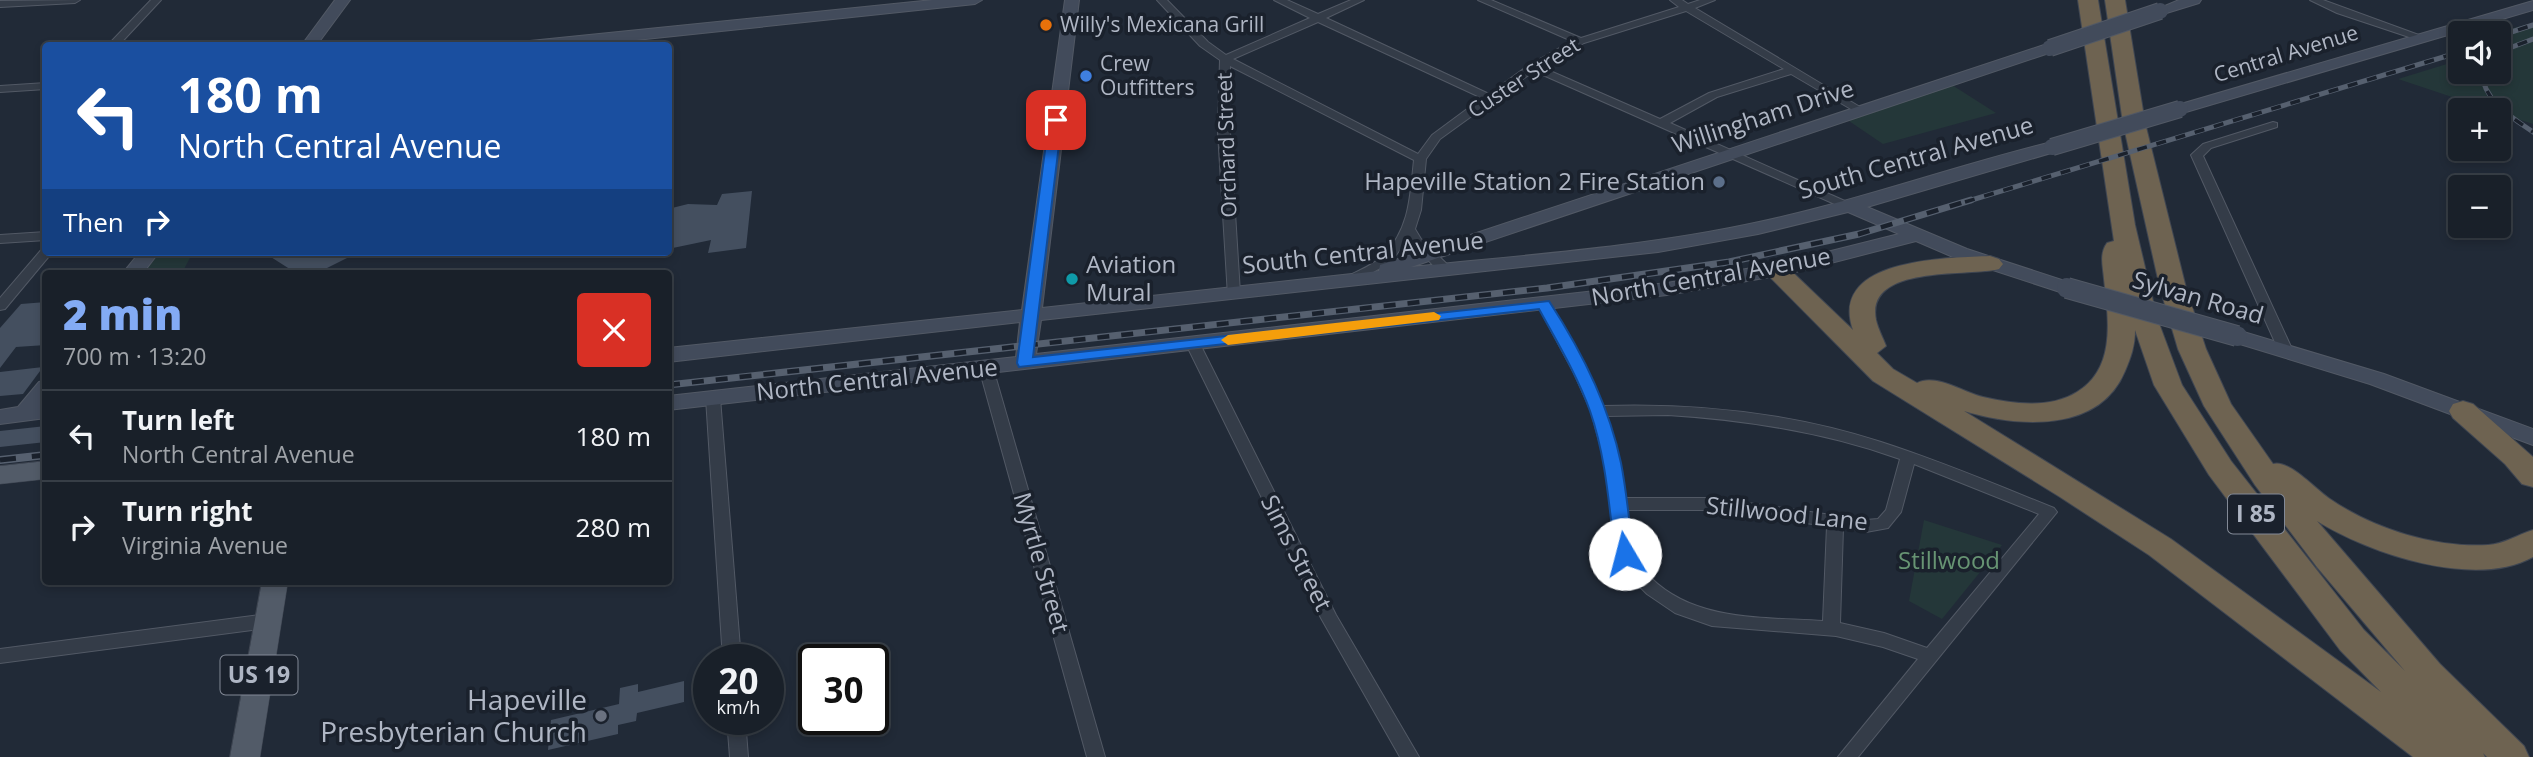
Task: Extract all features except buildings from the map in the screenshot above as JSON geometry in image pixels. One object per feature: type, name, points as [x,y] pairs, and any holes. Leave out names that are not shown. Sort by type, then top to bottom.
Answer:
[{"type":"highway","name":"I 85","points":[[2088,0],[2123,225],[2144,318],[2168,385],[2220,468],[2352,640],[2467,757]]},
{"type":"highway","name":"I 85","points":[[2119,6],[2134,123],[2173,288],[2192,349],[2218,406],[2328,558],[2428,674],[2511,757]]},
{"type":"highway","points":[[1784,268],[1890,363],[1917,382],[1953,399],[1980,407],[2032,413],[2074,407],[2090,399],[2111,377],[2122,348],[2114,254],[2123,225]]},
{"type":"highway","points":[[1872,346],[1863,330],[1861,307],[1873,286],[1884,278],[1916,268],[1990,264]]},
{"type":"highway","points":[[1784,268],[1883,376],[2071,489],[2160,547],[2440,757]]},
{"type":"highway","points":[[2463,411],[2516,457],[2533,476]]},
{"type":"highway","points":[[2236,433],[2288,483],[2331,515],[2365,532],[2429,552],[2477,557],[2505,555],[2533,542]]},
{"type":"main road","points":[[0,475],[42,470]]},
{"type":"main road","name":"US 19","points":[[245,757],[274,585]]},
{"type":"street","points":[[0,4],[75,0]]},
{"type":"street","points":[[116,42],[156,0]]},
{"type":"street","points":[[311,42],[343,0]]},
{"type":"street","points":[[569,42],[975,0]]},
{"type":"street","points":[[1025,363],[1072,0]]},
{"type":"street","points":[[1162,0],[1204,44],[1224,60],[1420,159],[1415,210],[1409,229],[1387,258],[1348,281]]},
{"type":"street","points":[[1279,0],[1490,97]]},
{"type":"street","name":"Orchard Street","points":[[1233,293],[1224,132],[1224,60],[1359,0]]},
{"type":"street","points":[[1483,0],[1580,41]]},
{"type":"street","points":[[1675,0],[1860,110]]},
{"type":"street","name":"Custer Street","points":[[1420,159],[1436,137],[1533,67],[1549,46],[1580,41],[1710,0]]},
{"type":"street","name":"Willingham Drive","points":[[1348,281],[2194,0]]},
{"type":"street","points":[[2315,0],[2423,38]]},
{"type":"street","name":"Central Avenue","points":[[2052,147],[2533,5]]},
{"type":"street","points":[[1536,22],[1549,46]]},
{"type":"street","points":[[1533,67],[1850,206]]},
{"type":"street","points":[[1661,123],[1713,95],[1792,70]]},
{"type":"street","points":[[0,89],[42,86]]},
{"type":"street","points":[[2273,125],[2207,146],[2197,155],[2285,349]]},
{"type":"street","name":"South Central Avenue","points":[[672,355],[1658,246],[1758,228],[1850,206],[2052,147]]},
{"type":"street","name":"Sylvan Road","points":[[1850,206],[1990,264],[2285,349],[2377,379],[2533,437]]},
{"type":"street","points":[[1409,229],[1416,241],[1446,271]]},
{"type":"street","name":"North Central Avenue","points":[[672,403],[1667,289],[1784,268],[1916,235]]},
{"type":"street","points":[[0,239],[42,236]]},
{"type":"street","points":[[0,306],[43,256]]},
{"type":"street","points":[[135,270],[147,256]]},
{"type":"street","points":[[1544,304],[1598,411],[1612,463],[1625,554],[1635,572],[1653,590],[1681,608],[1712,619],[1831,629],[1884,640],[1931,656]]},
{"type":"street","name":"Sims Street","points":[[1193,344],[1317,595],[1410,757]]},
{"type":"street","name":"Myrtle Street","points":[[986,368],[1096,757]]},
{"type":"street","points":[[713,398],[731,644]]},
{"type":"street","points":[[1598,411],[1677,411],[1770,421],[1825,432],[1908,457],[2049,512],[1847,757]]},
{"type":"street","points":[[0,417],[36,412]]},
{"type":"street","name":"Stillwood Lane","points":[[1618,505],[1713,504],[1866,526],[1882,524],[1893,512],[1908,457]]},
{"type":"street","points":[[1831,629],[1835,522]]},
{"type":"street","points":[[0,656],[268,621]]},
{"type":"street","points":[[737,735],[739,757]]},
{"type":"green space","points":[[2533,23],[2533,124],[2511,117],[2511,98],[2455,98],[2398,79],[2448,64],[2448,84],[2511,84],[2511,29]]},
{"type":"green space","points":[[1952,85],[1996,113],[1883,144],[1846,119]]},
{"type":"green space","points":[[157,256],[191,256],[184,270],[146,270]]},
{"type":"green space","name":"Stillwood","points":[[1924,520],[2002,545],[1942,619],[1909,601]]},
{"type":"railway","points":[[2511,32],[2533,25]]},
{"type":"railway","points":[[2511,47],[2533,39]]},
{"type":"railway","points":[[1965,202],[2448,56]]},
{"type":"railway","points":[[2484,84],[2493,100],[2507,114],[2533,132]]},
{"type":"railway","points":[[672,385],[1547,288],[1729,262],[1859,234],[1971,200]]},
{"type":"railway","points":[[0,460],[42,455]]},
{"type":"slow traffic","points":[[1228,340],[1434,316]]},
{"type":"place","name":"Willy's Mexicana Grill","points":[[1046,25]]},
{"type":"place","name":"Crew Outfitters","points":[[1086,76]]},
{"type":"place","name":"Hapeville Station 2 Fire Station","points":[[1719,182]]},
{"type":"place","name":"Aviation Mural","points":[[1072,279]]},
{"type":"place","name":"Hapeville Presbyterian Church","points":[[601,716]]},
{"type":"route","points":[[1056,120],[1025,363],[1544,304],[1598,411],[1612,463],[1625,554]]}]
